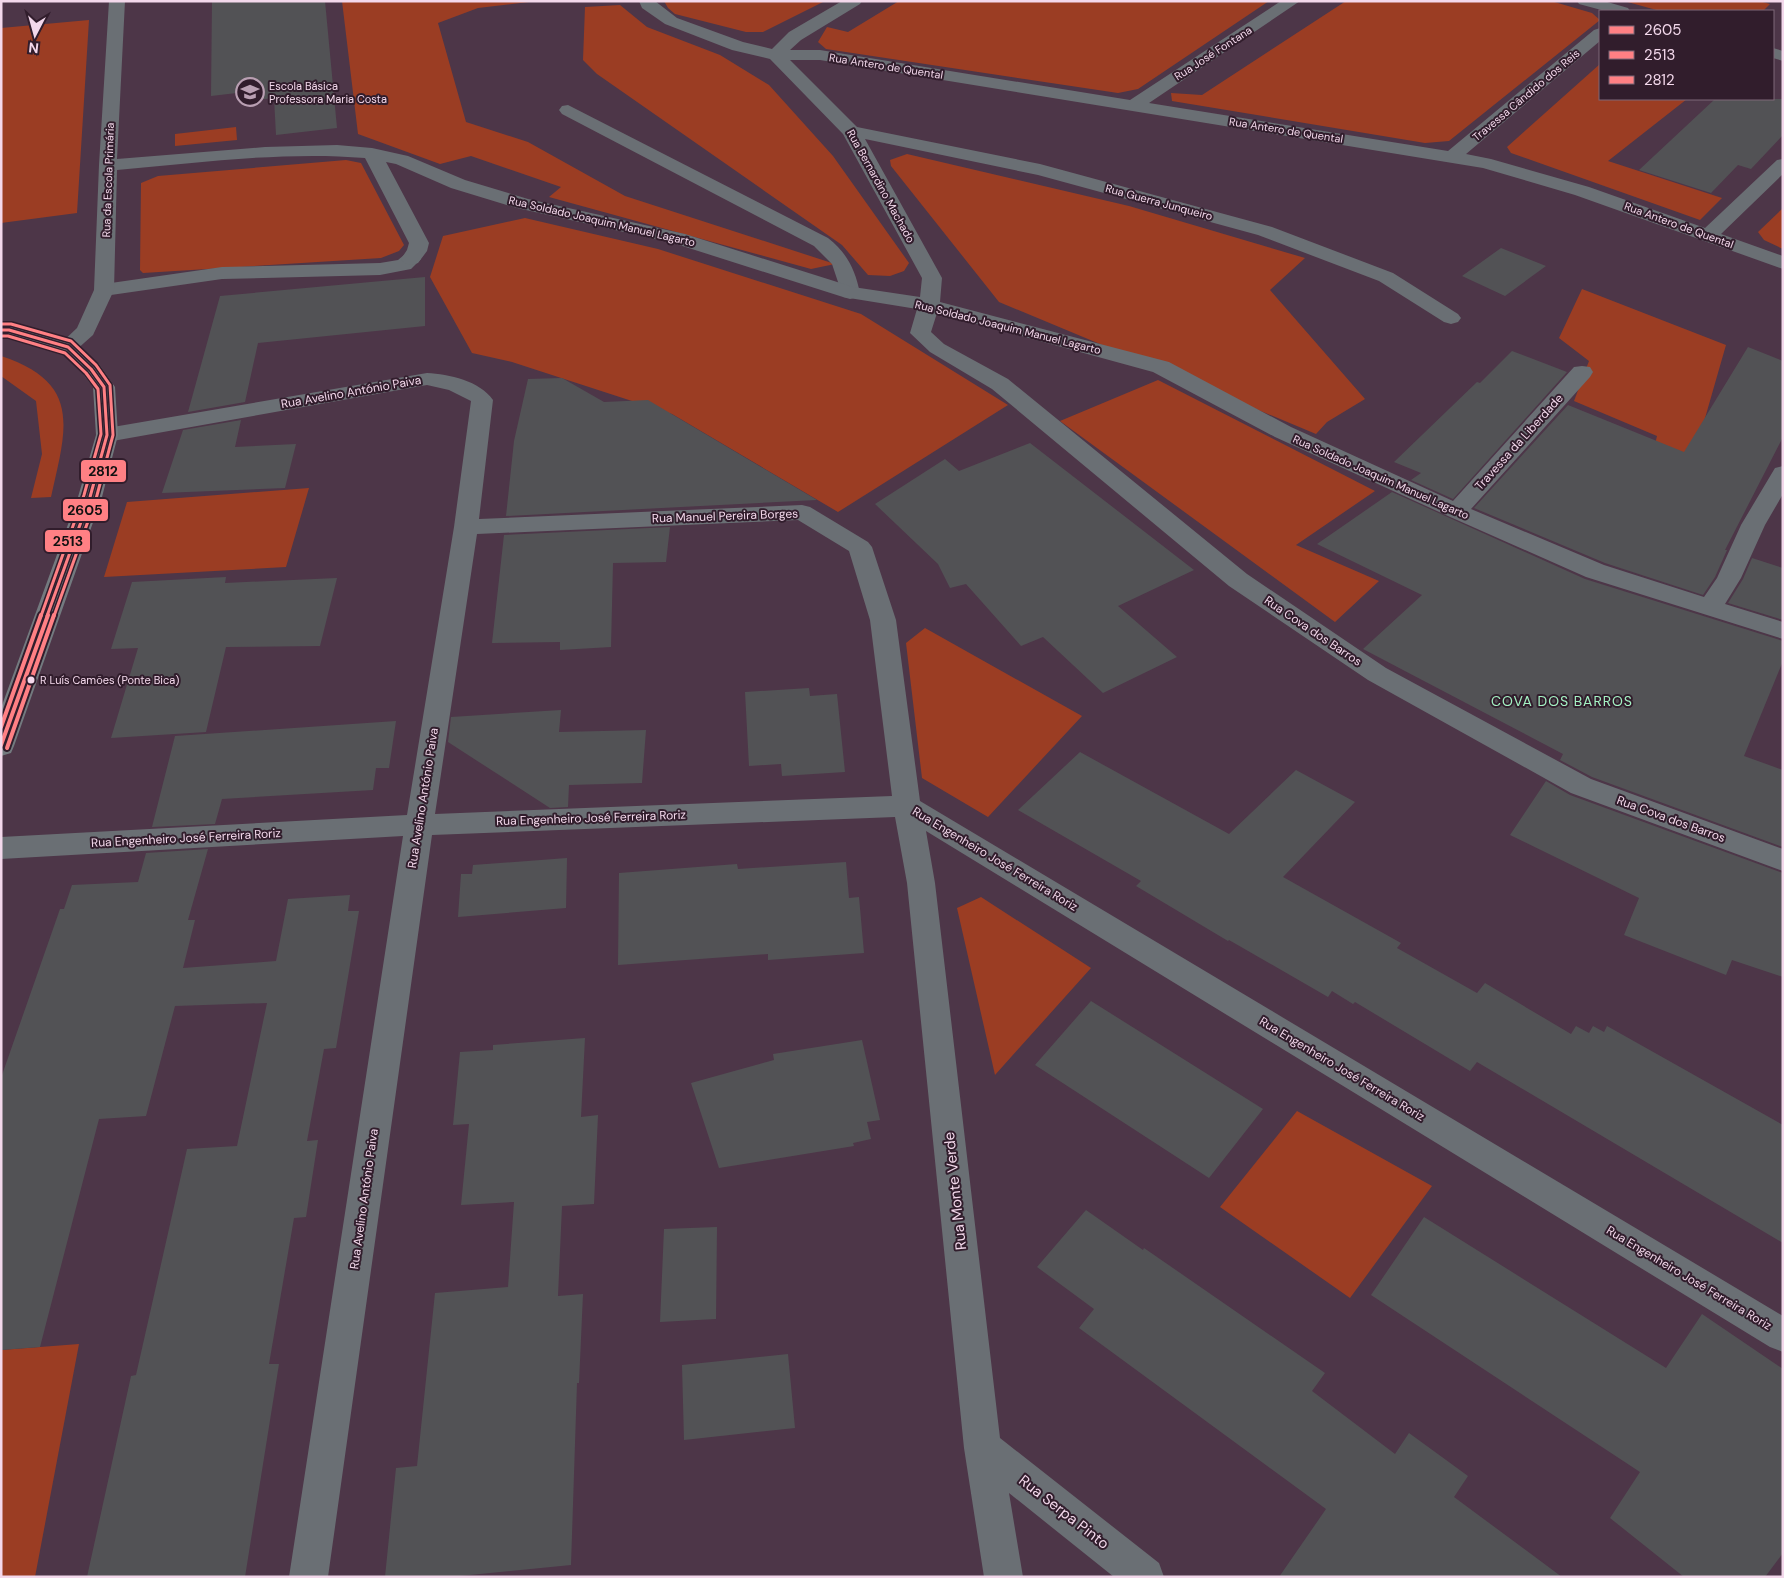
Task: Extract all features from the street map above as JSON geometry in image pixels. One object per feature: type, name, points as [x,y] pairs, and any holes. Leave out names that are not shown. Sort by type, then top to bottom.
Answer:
[{"type":"main road","points":[[1,330],[9,330],[68,346],[91,369],[104,387],[107,435],[90,497],[1,746]]},
{"type":"street","name":"Rua da Escola Primária","points":[[68,346],[86,331],[104,290],[108,165],[117,1]]},
{"type":"street","points":[[647,1],[648,5],[671,20],[738,46],[776,54],[796,36],[854,1]]},
{"type":"street","name":"Rua José Fontana","points":[[1134,105],[1292,1]]},
{"type":"street","points":[[1585,1],[1618,10]]},
{"type":"street","name":"Travessa Cândido dos Reis","points":[[1452,157],[1599,34]]},
{"type":"street","name":"Rua Antero de Quental","points":[[776,54],[820,55],[1485,163],[1582,191],[1783,263]]},
{"type":"street","name":"Rua Bernardino Machado","points":[[776,54],[851,130],[932,278],[929,305]]},
{"type":"street","points":[[568,110],[821,242],[835,253],[843,264],[850,293]]},
{"type":"street","name":"Rua Guerra Junqueiro","points":[[851,130],[1040,170],[1265,230],[1386,277],[1451,318]]},
{"type":"street","name":"Rua Soldado Joaquim Manuel Lagarto","points":[[108,165],[265,152],[337,150],[372,153],[402,160],[458,184],[524,204],[678,238],[850,293],[929,305],[1161,367],[1283,432],[1456,511],[1595,571],[1783,631]]},
{"type":"street","points":[[104,290],[222,274],[380,269],[404,265],[417,251],[419,243],[372,153]]},
{"type":"street","points":[[1709,235],[1783,164]]},
{"type":"street","name":"Rua Cova dos Barros","points":[[929,305],[920,333],[936,348],[1000,384],[1238,580],[1377,674],[1582,786],[1783,860]]},
{"type":"street","name":"Travessa da Liberdade","points":[[1456,511],[1582,372]]},
{"type":"street","name":"Rua Avelino António Paiva","points":[[107,435],[427,379],[438,379],[478,395],[482,400],[466,527],[419,825],[308,1577]]},
{"type":"street","points":[[1710,608],[1729,578],[1753,525],[1783,472]]},
{"type":"street","name":"Rua Manuel Pereira Borges","points":[[466,527],[802,512],[860,547],[883,620],[907,806]]},
{"type":"street","name":"Rua Engenheiro José Ferreira Roriz","points":[[1,848],[419,825],[907,806],[1783,1335]]},
{"type":"street","name":"Rua Monte Verde","points":[[907,806],[921,883],[983,1448],[1004,1577]]},
{"type":"street","name":"Rua Serpa Pinto","points":[[983,1448],[1145,1577]]},
{"type":"shaded area","points":[[342,1],[537,1],[478,8],[438,23],[466,122],[528,142],[625,196],[835,264],[811,269],[549,197],[561,187],[471,156],[440,164],[358,134]]},
{"type":"shaded area","points":[[664,1],[825,1],[763,32],[746,32],[675,14]]},
{"type":"shaded area","points":[[899,1],[1269,1],[1138,89],[1118,93],[826,49],[818,42],[827,27],[848,32]]},
{"type":"shaded area","points":[[1346,1],[1551,1],[1592,13],[1599,19],[1449,141],[1425,143],[1172,101],[1171,93],[1202,95]]},
{"type":"shaded area","points":[[1624,1],[1759,1],[1770,4],[1764,10],[1656,10]]},
{"type":"shaded area","points":[[620,5],[647,27],[720,55],[769,85],[833,156],[909,263],[904,271],[890,276],[868,275],[842,245],[597,74],[583,60],[585,7]]},
{"type":"shaded area","points":[[89,20],[77,213],[1,223],[1,28]]},
{"type":"shaded area","points":[[1599,65],[1599,100],[1686,100],[1608,161],[1722,198],[1700,220],[1511,153],[1507,147]]},
{"type":"shaded area","points":[[236,127],[237,140],[175,146],[175,134]]},
{"type":"shaded area","points":[[907,154],[1129,206],[1305,258],[1270,290],[1365,399],[1327,422],[1316,434],[999,302],[891,166],[890,160]]},
{"type":"shaded area","points":[[346,160],[361,163],[404,245],[399,251],[381,258],[143,273],[140,270],[141,183],[158,176]]},
{"type":"shaded area","points":[[1783,208],[1783,249],[1764,240],[1758,232]]},
{"type":"shaded area","points":[[525,218],[658,249],[861,314],[1008,405],[838,512],[672,414],[512,362],[472,353],[430,277],[443,236]]},
{"type":"shaded area","points":[[1582,289],[1726,345],[1697,446],[1647,479],[1657,436],[1574,401],[1589,361],[1559,338]]},
{"type":"shaded area","points":[[1,356],[27,367],[46,380],[57,395],[62,411],[63,430],[61,450],[51,497],[31,498],[42,454],[36,401],[1,376]]},
{"type":"shaded area","points":[[1158,380],[1375,491],[1296,545],[1379,581],[1335,622],[1060,421]]},
{"type":"shaded area","points":[[309,488],[286,567],[104,577],[127,502]]},
{"type":"shaded area","points":[[925,628],[1082,716],[988,817],[922,778],[906,643]]},
{"type":"shaded area","points":[[981,897],[1091,968],[995,1075],[957,908]]},
{"type":"shaded area","points":[[1297,1111],[1432,1186],[1350,1298],[1220,1207]]},
{"type":"shaded area","points":[[79,1344],[35,1577],[1,1577],[1,1350]]},
{"type":"building","points":[[212,1],[325,1],[337,128],[276,135],[274,98],[255,100],[254,91],[211,96]]},
{"type":"building","points":[[1783,99],[1783,135],[1751,169],[1738,165],[1711,193],[1639,170],[1714,100]]},
{"type":"building","points":[[1501,248],[1546,266],[1505,296],[1462,276]]},
{"type":"building","points":[[425,277],[425,326],[258,343],[245,402],[188,412],[220,296]]},
{"type":"building","points":[[1748,347],[1783,361],[1783,437],[1725,550],[1727,550],[1715,577],[1703,595],[1605,563],[1474,508],[1568,405],[1684,452]]},
{"type":"building","points":[[1512,351],[1567,372],[1453,499],[1411,480],[1421,473],[1394,462]]},
{"type":"building","points":[[562,378],[604,402],[648,400],[817,500],[506,516],[514,441],[528,379]]},
{"type":"building","points":[[241,420],[235,447],[296,444],[285,488],[162,493],[183,430]]},
{"type":"building","points":[[1030,443],[1194,570],[1118,606],[1177,657],[1103,693],[1043,637],[1021,646],[966,584],[950,588],[938,564],[875,504],[945,459],[959,471]]},
{"type":"building","points":[[1392,492],[1585,579],[1783,641],[1783,661],[1744,756],[1783,770],[1783,847],[1592,777],[1560,760],[1563,754],[1363,649],[1422,595],[1317,544]]},
{"type":"building","points":[[670,527],[666,562],[613,563],[611,647],[560,650],[560,642],[492,643],[504,535]]},
{"type":"building","points":[[1752,558],[1783,568],[1783,620],[1728,603],[1743,579]]},
{"type":"building","points":[[226,577],[225,583],[337,578],[320,646],[226,647],[206,732],[111,738],[138,648],[111,649],[132,582]]},
{"type":"building","points":[[809,688],[810,696],[837,694],[845,772],[782,776],[781,764],[749,766],[745,692]]},
{"type":"building","points":[[561,710],[559,732],[646,730],[642,783],[569,785],[568,807],[550,808],[448,742],[451,717]]},
{"type":"building","points":[[396,721],[389,768],[376,768],[373,790],[222,799],[215,824],[152,827],[175,736]]},
{"type":"building","points":[[1080,752],[1229,834],[1296,770],[1355,802],[1283,877],[1401,943],[1397,948],[1477,993],[1485,983],[1571,1034],[1576,1026],[1589,1033],[1593,1026],[1604,1032],[1607,1026],[1783,1125],[1783,1243],[1477,1062],[1470,1071],[1355,1002],[1353,1004],[1332,991],[1328,997],[1228,941],[1136,886],[1141,881],[1018,810]]},
{"type":"building","points":[[1546,781],[1570,795],[1783,873],[1783,977],[1732,960],[1726,975],[1624,935],[1639,898],[1510,835]]},
{"type":"building","points":[[208,849],[188,920],[195,920],[183,968],[276,961],[288,899],[350,895],[348,911],[359,911],[336,1048],[324,1049],[307,1141],[318,1140],[306,1217],[294,1218],[269,1364],[279,1364],[245,1577],[87,1577],[131,1376],[136,1375],[187,1149],[237,1146],[267,1003],[175,1006],[146,1116],[99,1119],[40,1347],[1,1350],[1,1078],[60,909],[64,909],[72,885],[138,882],[146,853]]},
{"type":"building","points":[[567,858],[566,908],[458,917],[461,874],[472,874],[473,865]]},
{"type":"building","points":[[846,862],[849,898],[859,897],[864,953],[768,960],[768,954],[618,965],[619,873],[737,864],[738,869]]},
{"type":"building","points":[[1091,1001],[1263,1109],[1209,1178],[1035,1065]]},
{"type":"building","points":[[585,1038],[581,1117],[598,1115],[594,1204],[562,1206],[558,1296],[583,1294],[579,1383],[577,1383],[571,1565],[450,1577],[385,1577],[396,1468],[417,1466],[435,1293],[508,1287],[514,1202],[461,1205],[469,1124],[453,1125],[460,1052],[493,1050],[493,1045]]},
{"type":"building","points":[[862,1040],[880,1120],[867,1122],[871,1139],[853,1143],[854,1146],[719,1168],[691,1083],[774,1060],[773,1054]]},
{"type":"building","points":[[1086,1210],[1325,1373],[1312,1391],[1395,1454],[1409,1433],[1468,1476],[1454,1497],[1562,1577],[1279,1577],[1326,1509],[1079,1328],[1094,1309],[1037,1267]]},
{"type":"building","points":[[1424,1217],[1666,1368],[1702,1314],[1783,1369],[1783,1553],[1765,1577],[1684,1577],[1610,1518],[1640,1472],[1371,1295]]},
{"type":"building","points":[[717,1227],[716,1319],[660,1322],[664,1229]]},
{"type":"building","points":[[788,1354],[795,1428],[684,1440],[682,1365]]},
{"type":"transit line","name":"2812","points":[[1,324],[11,324],[71,341],[96,365],[110,385],[113,435],[96,499],[7,748]]},
{"type":"transit line","name":"2605","points":[[1,330],[9,330],[68,347],[91,369],[104,387],[107,435],[90,497],[1,745]]},
{"type":"transit line","name":"2513","points":[[1,336],[8,336],[65,353],[86,373],[98,389],[101,434],[84,495],[1,727]]},
{"type":"place","name":"Escola Básica Professora Maria Costa","points":[[250,92]]},
{"type":"place","name":"R Luís Camões (Ponte Bica)","points":[[31,680]]},
{"type":"district","name":"COVA DOS BARROS","points":[[1562,701]]}]
